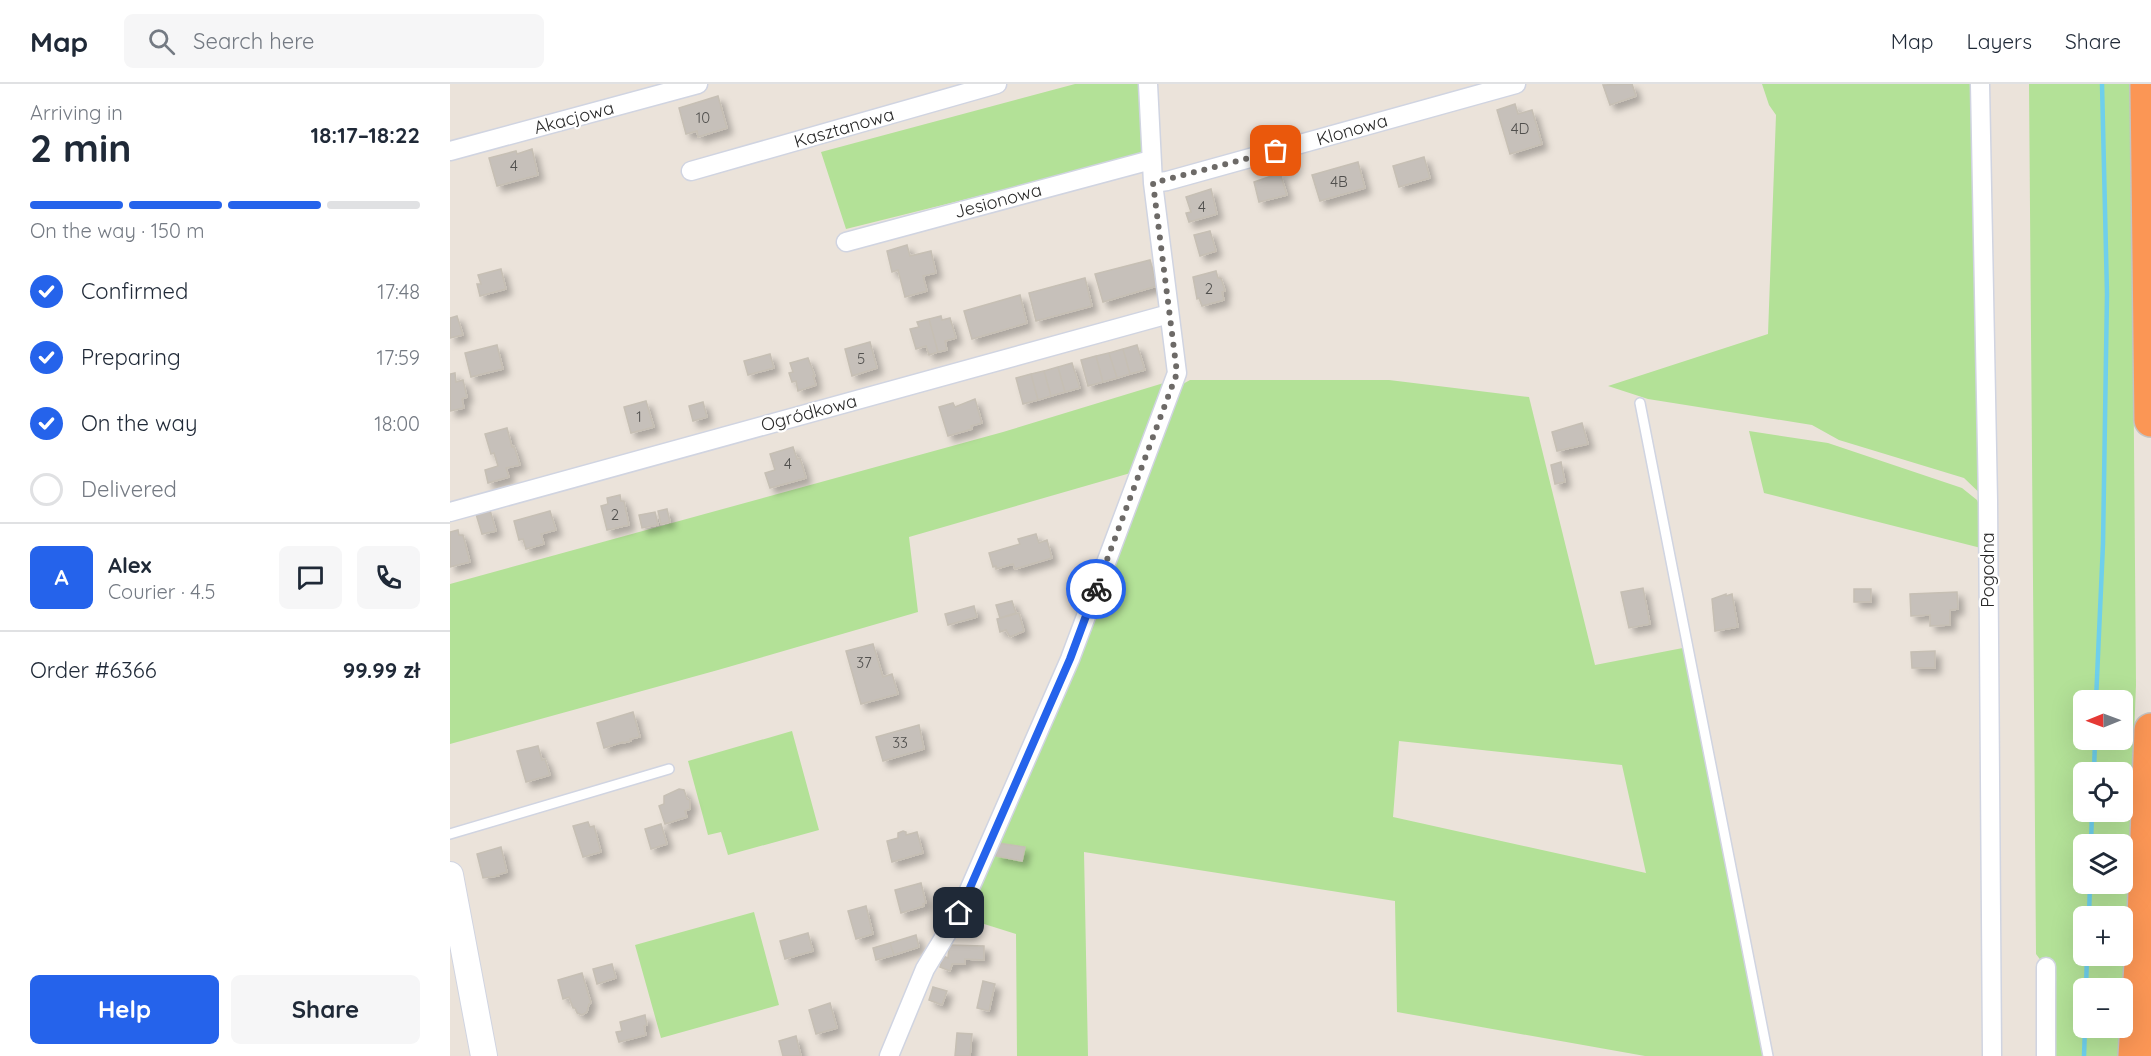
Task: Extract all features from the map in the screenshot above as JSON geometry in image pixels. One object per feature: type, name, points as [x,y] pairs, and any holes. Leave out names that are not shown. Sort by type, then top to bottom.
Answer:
[{"type":"highway","points":[[2147,84],[2151,420]]},
{"type":"highway","points":[[2135,1056],[2144,919],[2151,730]]},
{"type":"street","name":"Akacjowa","points":[[450,151],[698,84]]},
{"type":"street","name":"Kasztanowa","points":[[691,171],[998,84]]},
{"type":"street","points":[[889,1056],[925,969],[959,913],[1070,659],[1177,373],[1153,183],[1148,84]]},
{"type":"street","name":"Klonowa","points":[[1153,183],[1179,178],[1516,84]]},
{"type":"street","name":"Pogodna","points":[[1980,84],[1988,513],[1992,1056]]},
{"type":"street","name":"Jesionowa","points":[[846,242],[1151,160]]},
{"type":"street","name":"Ogródkowa","points":[[450,512],[1169,314]]},
{"type":"street","points":[[450,874],[484,1056]]},
{"type":"street","points":[[2046,967],[2046,1056]]},
{"type":"lane","points":[[1640,403],[1768,1056]]},
{"type":"lane","points":[[450,834],[669,769]]},
{"type":"green space","points":[[1075,84],[1140,84],[1144,155],[846,229],[821,152]]},
{"type":"green space","points":[[1762,84],[1980,84],[1988,501],[1964,478],[1839,440],[1812,425],[1648,399],[1608,386],[1768,334],[1776,115],[1769,105]]},
{"type":"green space","points":[[2029,84],[2131,84],[2136,685],[2133,762],[2073,762],[2073,822],[2131,822],[2130,834],[2073,834],[2073,894],[2128,894],[2127,906],[2073,906],[2073,966],[2125,966],[2125,978],[2073,978],[2073,1038],[2121,1038],[2120,1056],[2037,1056],[2036,967],[2045,966],[2036,954]]},
{"type":"green space","points":[[1190,380],[1389,380],[1529,397],[1595,665],[1688,647],[1768,1056],[1645,1056],[1397,1012],[1395,901],[1084,852],[1088,1056],[1017,1056],[1016,934],[965,918],[1181,385]],"holes":[[[1399,741],[1622,765],[1646,873],[1393,817]]]},
{"type":"green space","points":[[1167,382],[1134,472],[909,537],[918,612],[450,744],[450,584],[1003,432]]},
{"type":"green space","points":[[1749,431],[1828,443],[1962,488],[1977,500],[1982,510],[1981,548],[1764,493]]},
{"type":"green space","points":[[792,731],[819,830],[728,855],[721,832],[708,835],[688,761]]},
{"type":"green space","points":[[754,912],[779,1005],[661,1038],[635,945]]},
{"type":"building","points":[[1632,84],[1636,96],[1610,105],[1603,85]]},
{"type":"building","points":[[718,96],[727,128],[698,137],[697,131],[686,134],[679,108]]},
{"type":"building","points":[[1515,104],[1518,114],[1532,110],[1542,144],[1510,154],[1497,110]]},
{"type":"building","points":[[532,149],[538,175],[497,186],[489,158],[516,151],[517,154]]},
{"type":"building","points":[[1424,157],[1430,178],[1399,187],[1393,166]]},
{"type":"building","points":[[1358,162],[1365,188],[1320,201],[1312,175]]},
{"type":"building","points":[[1280,173],[1287,195],[1259,202],[1254,182]]},
{"type":"building","points":[[1211,189],[1217,214],[1189,222],[1186,213],[1191,212],[1186,197]]},
{"type":"building","points":[[1210,231],[1216,251],[1200,256],[1194,235]]},
{"type":"building","points":[[907,245],[910,256],[931,251],[936,273],[923,276],[927,291],[905,297],[898,270],[892,272],[887,251]]},
{"type":"building","points":[[1150,260],[1157,286],[1103,302],[1095,274]]},
{"type":"building","points":[[501,269],[506,289],[480,296],[477,284],[481,284],[478,275]]},
{"type":"building","points":[[1216,271],[1225,291],[1222,292],[1224,300],[1202,306],[1199,298],[1197,299],[1193,277]]},
{"type":"building","points":[[1085,278],[1092,306],[1036,321],[1029,293]]},
{"type":"building","points":[[1020,295],[1027,323],[972,339],[964,311]]},
{"type":"building","points":[[457,316],[463,335],[450,338],[450,318]]},
{"type":"building","points":[[941,316],[942,320],[950,318],[956,338],[945,341],[947,350],[938,352],[929,319]]},
{"type":"building","points":[[929,319],[938,352],[929,355],[926,346],[916,349],[910,329],[919,327],[917,322]]},
{"type":"building","points":[[870,342],[877,368],[852,376],[845,349]]},
{"type":"building","points":[[497,345],[503,369],[471,377],[465,353]]},
{"type":"building","points":[[1137,345],[1145,370],[1130,374],[1123,349]]},
{"type":"building","points":[[1123,349],[1130,374],[1117,378],[1109,353]]},
{"type":"building","points":[[1109,353],[1117,378],[1103,382],[1096,356]]},
{"type":"building","points":[[770,354],[774,368],[748,375],[744,361]]},
{"type":"building","points":[[1096,356],[1103,382],[1088,386],[1081,360]]},
{"type":"building","points":[[808,358],[816,385],[798,391],[796,381],[792,382],[789,373],[793,372],[790,363]]},
{"type":"building","points":[[1072,363],[1080,388],[1065,392],[1058,367]]},
{"type":"building","points":[[1058,367],[1065,392],[1051,396],[1044,371]]},
{"type":"building","points":[[1044,371],[1051,396],[1038,400],[1031,374]]},
{"type":"building","points":[[455,373],[456,382],[463,380],[467,397],[462,399],[464,408],[450,411],[450,374]]},
{"type":"building","points":[[1031,374],[1038,400],[1023,404],[1016,378]]},
{"type":"building","points":[[975,399],[982,423],[971,426],[972,429],[948,436],[939,407],[953,403],[955,407]]},
{"type":"building","points":[[646,401],[654,427],[631,433],[624,407]]},
{"type":"building","points":[[703,402],[707,417],[693,421],[689,406]]},
{"type":"building","points":[[1582,423],[1588,444],[1557,451],[1552,432]]},
{"type":"building","points":[[507,428],[520,465],[506,468],[509,477],[488,483],[485,470],[498,466],[494,453],[491,454],[485,434]]},
{"type":"building","points":[[793,447],[797,459],[800,458],[806,478],[770,488],[765,473],[775,470],[770,454]]},
{"type":"building","points":[[1561,462],[1565,482],[1555,484],[1551,465]]},
{"type":"building","points":[[620,495],[621,501],[624,501],[629,525],[607,530],[601,506],[608,504],[607,498]]},
{"type":"building","points":[[667,509],[670,522],[661,524],[658,511]]},
{"type":"building","points":[[490,510],[496,531],[482,534],[476,514]]},
{"type":"building","points":[[550,511],[556,530],[541,534],[544,544],[526,549],[523,539],[519,540],[514,521]]},
{"type":"building","points":[[655,512],[658,525],[642,528],[639,515]]},
{"type":"building","points":[[458,530],[459,535],[463,535],[470,562],[450,567],[450,532]]},
{"type":"building","points":[[1036,534],[1039,543],[1047,540],[1052,558],[1015,569],[1013,564],[996,569],[996,566],[993,567],[989,553],[1020,544],[1018,539]]},
{"type":"building","points":[[1643,588],[1650,624],[1629,628],[1621,592]]},
{"type":"building","points":[[1854,589],[1871,589],[1871,602],[1854,602]]},
{"type":"building","points":[[1957,592],[1958,609],[1950,610],[1950,625],[1930,626],[1930,615],[1911,616],[1910,594]]},
{"type":"building","points":[[1726,594],[1726,596],[1732,594],[1738,627],[1715,631],[1712,599]]},
{"type":"building","points":[[1012,601],[1016,613],[1000,618],[996,605]]},
{"type":"building","points":[[974,606],[977,617],[948,625],[945,614]]},
{"type":"building","points":[[1019,613],[1024,631],[1010,637],[1006,630],[1000,632],[997,619]]},
{"type":"building","points":[[873,644],[883,677],[892,674],[898,694],[861,704],[846,651]]},
{"type":"building","points":[[1935,651],[1935,668],[1912,668],[1911,652]]},
{"type":"building","points":[[633,712],[640,737],[604,748],[597,723]]},
{"type":"building","points":[[919,725],[924,749],[883,761],[876,737]]},
{"type":"building","points":[[538,746],[550,775],[526,782],[517,751]]},
{"type":"building","points":[[679,789],[684,790],[687,799],[690,800],[690,809],[685,811],[687,817],[665,824],[659,806],[664,804],[664,796]]},
{"type":"building","points":[[588,822],[590,827],[594,826],[601,852],[583,857],[573,826]]},
{"type":"building","points":[[661,824],[667,844],[651,849],[645,829]]},
{"type":"building","points":[[903,831],[906,835],[917,832],[923,853],[892,862],[887,841],[898,838],[898,833]]},
{"type":"building","points":[[998,843],[1025,847],[1022,861],[996,856]]},
{"type":"building","points":[[501,847],[507,872],[483,878],[477,854]]},
{"type":"building","points":[[921,883],[926,903],[923,904],[924,906],[901,913],[895,890]]},
{"type":"building","points":[[866,906],[873,934],[856,939],[848,911]]},
{"type":"building","points":[[808,933],[813,951],[785,959],[780,941]]},
{"type":"building","points":[[916,935],[919,947],[894,955],[890,943]]},
{"type":"building","points":[[890,943],[894,955],[876,960],[873,948]]},
{"type":"building","points":[[949,945],[984,946],[984,960],[965,959],[965,964],[952,964],[950,971],[940,967],[943,956],[948,958]]},
{"type":"building","points":[[612,964],[616,978],[597,984],[593,969]]},
{"type":"building","points":[[582,973],[591,1003],[587,1012],[582,1015],[573,1008],[569,997],[563,999],[558,980]]},
{"type":"building","points":[[983,981],[995,984],[989,1011],[977,1008]]},
{"type":"building","points":[[933,987],[947,991],[942,1005],[929,1000]]},
{"type":"building","points":[[830,1003],[837,1028],[816,1034],[809,1010]]},
{"type":"building","points":[[645,1015],[646,1035],[619,1042],[616,1032],[622,1031],[620,1022]]},
{"type":"building","points":[[957,1033],[972,1034],[970,1056],[955,1056]]},
{"type":"building","points":[[796,1036],[801,1056],[783,1056],[779,1041]]},
{"type":"waterway","points":[[2096,690],[2103,544],[2107,294],[2102,84]]},
{"type":"waterway","points":[[2094,762],[2095,750]]},
{"type":"waterway","points":[[2091,834],[2092,822]]},
{"type":"waterway","points":[[2089,906],[2090,894]]},
{"type":"waterway","points":[[2086,978],[2087,966]]},
{"type":"waterway","points":[[2084,1056],[2085,1038]]},
{"type":"way so far","points":[[1096,589],[1177,373],[1153,183],[1276,151]]},
{"type":"route","points":[[959,913],[1070,659],[1096,589]]}]
